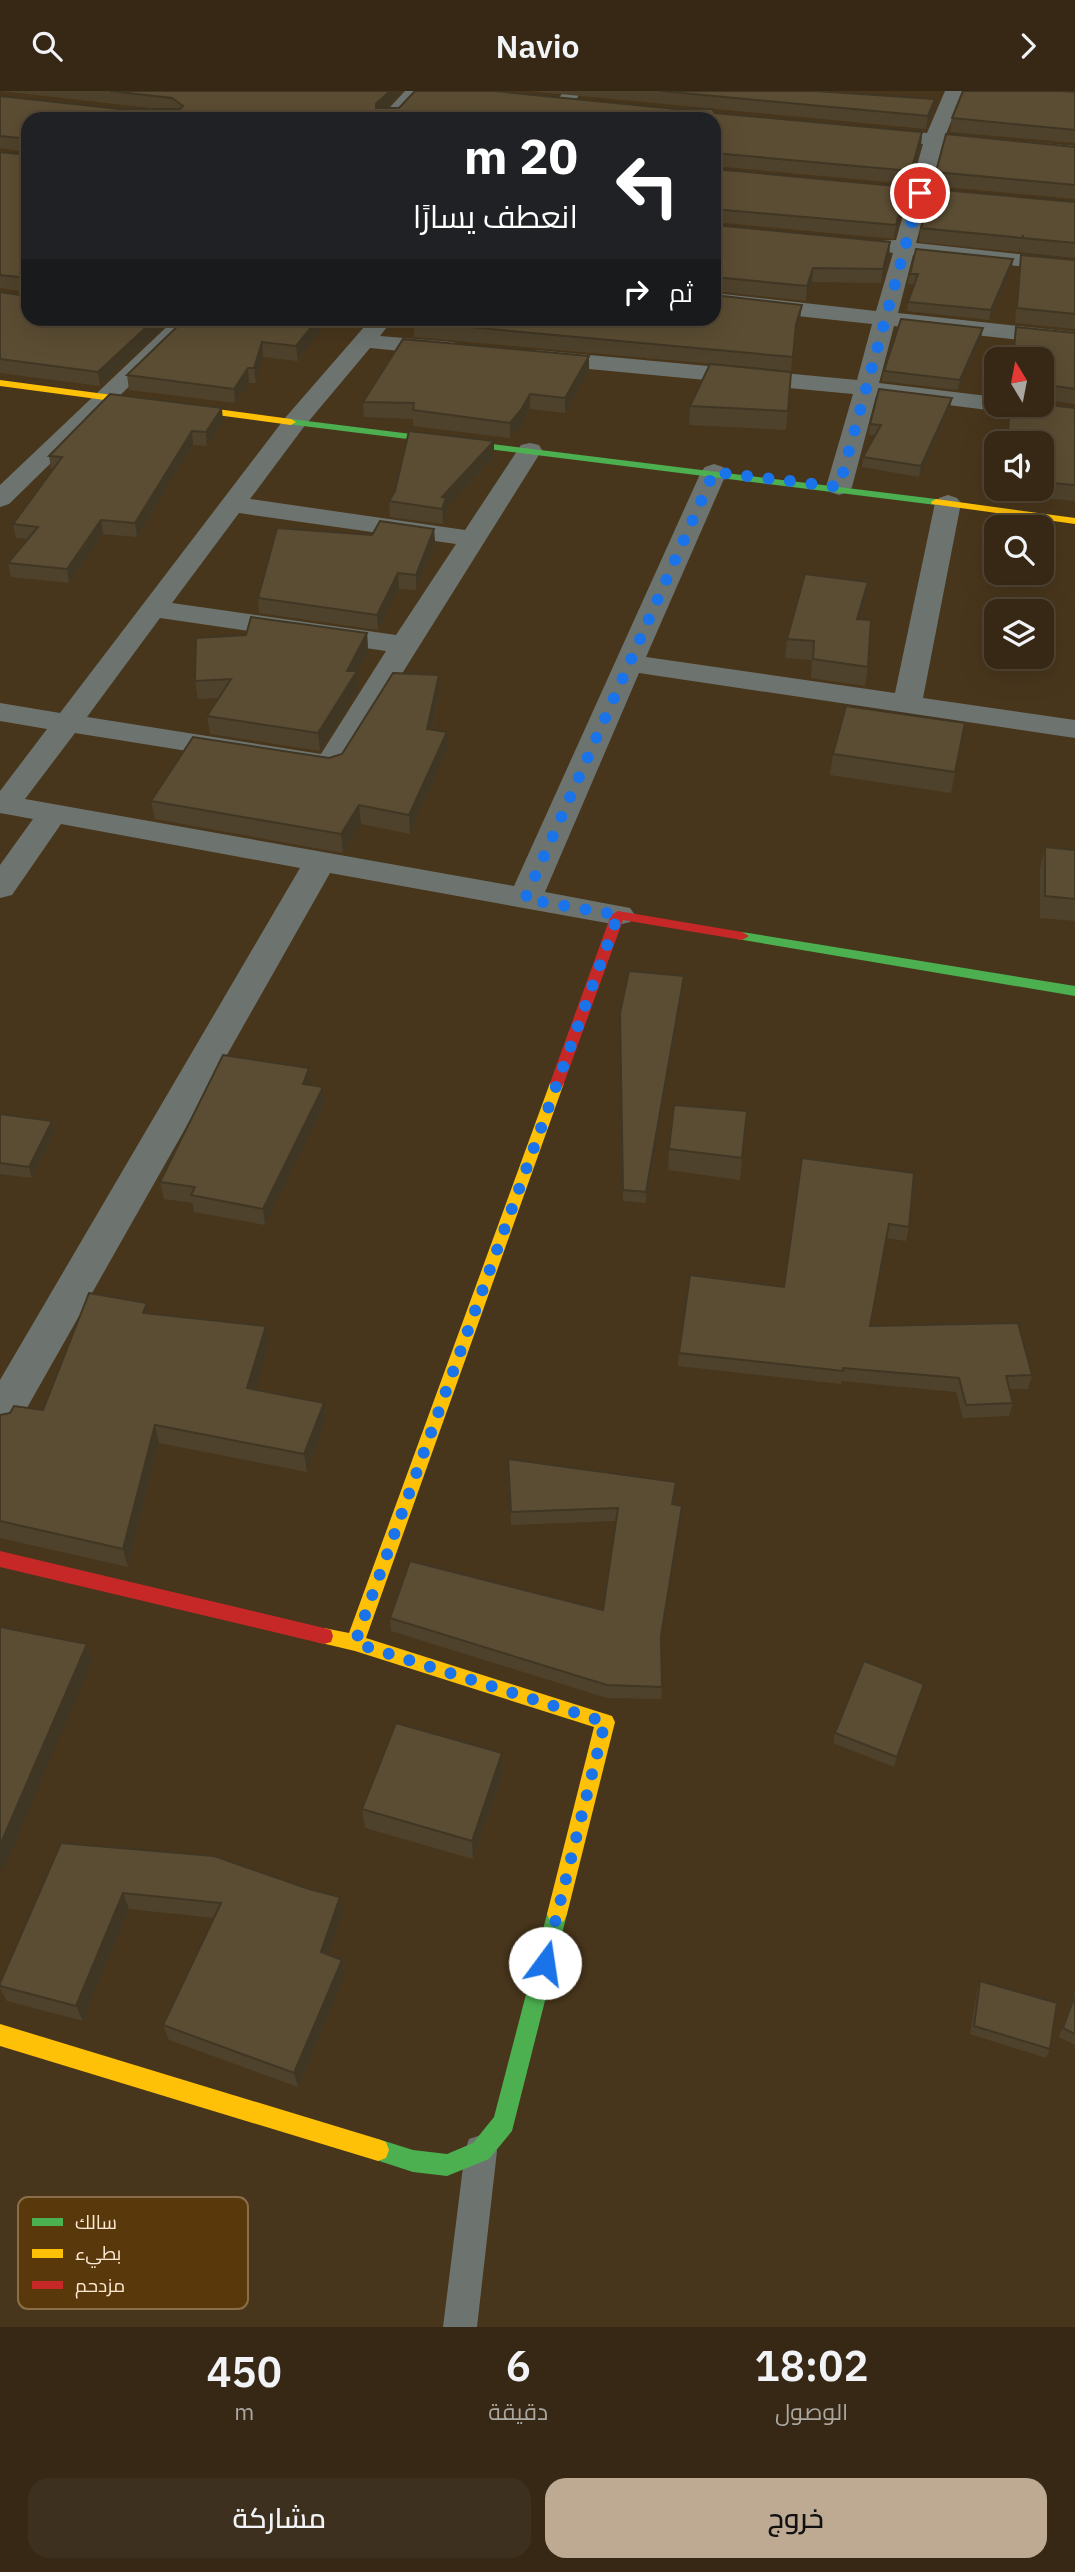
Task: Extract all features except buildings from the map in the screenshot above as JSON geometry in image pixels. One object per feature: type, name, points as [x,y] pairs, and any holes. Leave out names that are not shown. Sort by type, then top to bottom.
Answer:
[{"type":"street","points":[[395,112],[415,91]]},
{"type":"street","points":[[839,487],[905,247],[913,192],[954,91]]},
{"type":"street","points":[[539,100],[573,99]]},
{"type":"street","points":[[559,112],[573,99]]},
{"type":"street","points":[[853,132],[1075,152]]},
{"type":"street","points":[[913,192],[946,195]]},
{"type":"street","points":[[864,244],[1075,266]]},
{"type":"street","points":[[721,301],[1075,339]]},
{"type":"street","points":[[0,499],[10,477],[105,398],[179,326]]},
{"type":"street","points":[[376,326],[294,423],[67,723],[2,804],[525,899],[1075,991]]},
{"type":"street","points":[[363,341],[472,351]]},
{"type":"street","points":[[513,355],[866,388],[984,402]]},
{"type":"street","points":[[0,383],[294,423],[839,487],[1075,521]]},
{"type":"street","points":[[0,712],[330,765],[530,450]]},
{"type":"street","points":[[525,899],[714,472]]},
{"type":"street","points":[[907,704],[948,503]]},
{"type":"street","points":[[233,504],[472,539]]},
{"type":"street","points":[[153,609],[404,646]]},
{"type":"street","points":[[630,663],[1075,729]]},
{"type":"street","points":[[0,888],[53,814]]},
{"type":"street","points":[[0,1417],[320,862]]},
{"type":"street","points":[[355,1643],[618,915]]},
{"type":"street","points":[[0,1559],[355,1643],[605,1722],[505,2123],[481,2151],[447,2165],[413,2161],[0,2035]]},
{"type":"lane","points":[[460,2327],[481,2151]]},
{"type":"traffic: fast","points":[[291,422],[936,502]]},
{"type":"traffic: fast","points":[[742,936],[1075,991]]},
{"type":"traffic: fast","points":[[378,2150],[413,2161],[447,2165],[481,2151],[504,2123],[557,1914]]},
{"type":"traffic: slow","points":[[0,383],[291,422]]},
{"type":"traffic: slow","points":[[936,502],[1075,521]]},
{"type":"traffic: slow","points":[[355,1643],[557,1083]]},
{"type":"traffic: slow","points":[[324,1636],[355,1643],[605,1722],[557,1914]]},
{"type":"traffic: slow","points":[[0,2035],[378,2150]]},
{"type":"traffic: jam","points":[[557,1083],[618,915],[742,936]]},
{"type":"traffic: jam","points":[[0,1559],[324,1636]]},
{"type":"route","points":[[545,1963],[605,1722],[355,1643],[618,915],[525,899],[714,472],[839,487],[920,193]]}]
